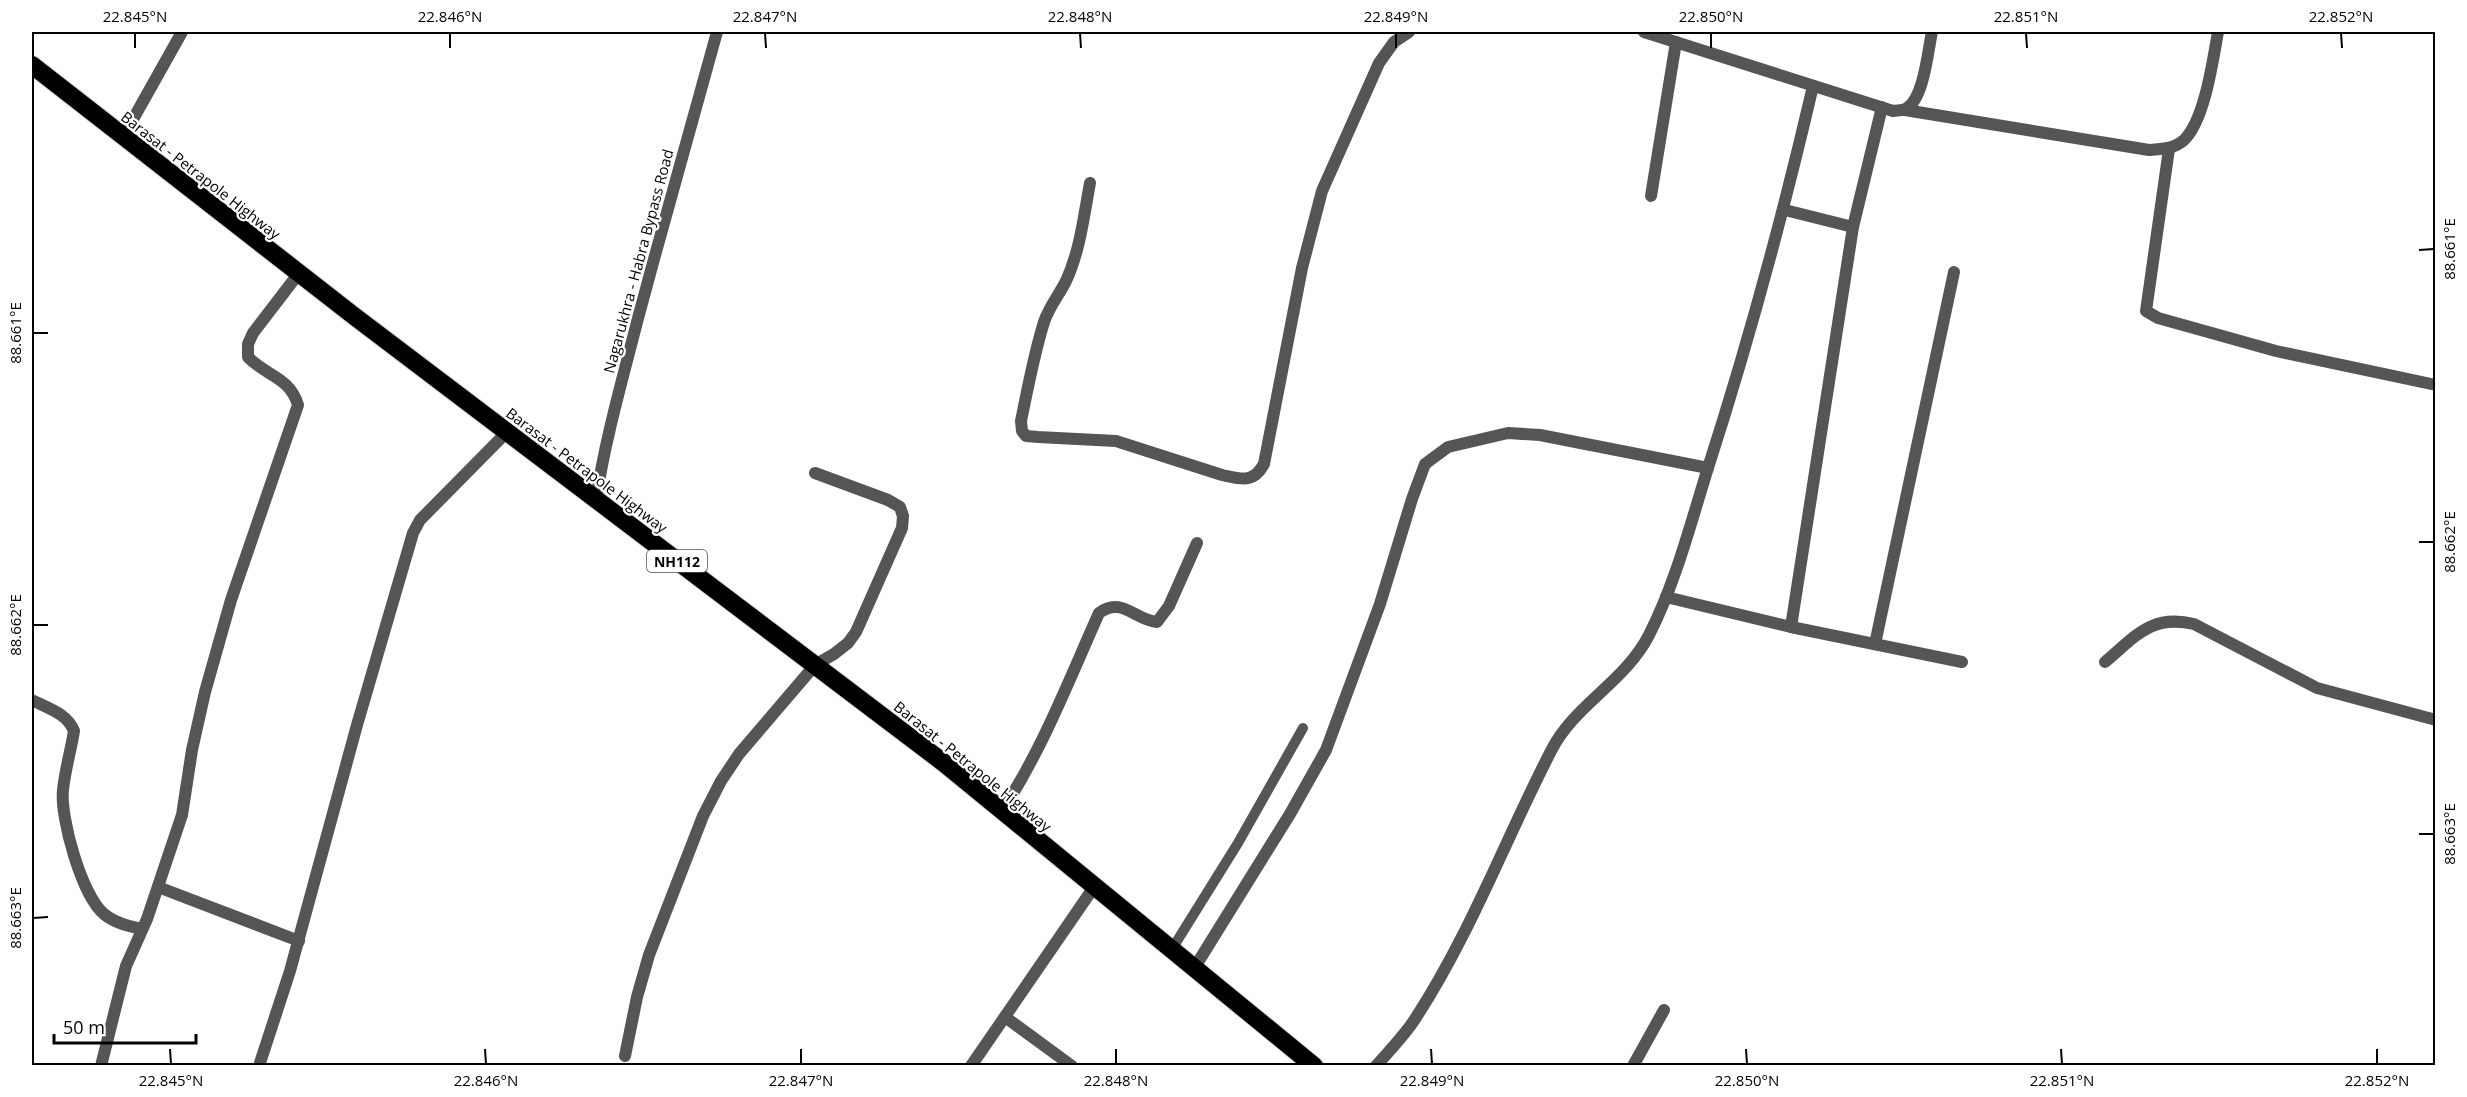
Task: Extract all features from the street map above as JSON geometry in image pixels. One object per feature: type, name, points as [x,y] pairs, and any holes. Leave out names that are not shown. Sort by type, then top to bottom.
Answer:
[{"type":"highway","name":"Barasat - Petrapole Highway","points":[[32,65],[299,273],[944,763],[1314,1065]]},
{"type":"street","points":[[123,137],[182,32]]},
{"type":"street","name":"Nagarukhra - Habra Bypass Road","points":[[596,500],[600,467],[615,405],[673,186],[717,32]]},
{"type":"street","points":[[1090,183],[1071,266],[1066,281],[1045,319],[1035,353],[1021,421],[1022,431],[1026,436],[1116,441],[1222,475],[1251,479],[1259,474],[1264,464],[1302,268],[1322,191],[1379,63],[1394,42],[1409,32]]},
{"type":"street","points":[[1644,32],[1893,111],[1905,110],[2149,150],[2169,149],[2185,139],[2195,123],[2208,88],[2218,32]]},
{"type":"street","points":[[1905,110],[1912,104],[1920,90],[1932,32]]},
{"type":"street","points":[[1651,196],[1676,42]]},
{"type":"street","points":[[1376,1065],[1413,1022],[1456,950],[1552,749],[1575,717],[1630,665],[1648,637],[1666,597],[1708,468],[1785,210],[1814,86]]},
{"type":"street","points":[[1791,627],[1853,227],[1882,107]]},
{"type":"street","points":[[2169,149],[2146,311],[2158,318],[2276,351],[2436,385]]},
{"type":"street","points":[[1785,210],[1853,227]]},
{"type":"street","points":[[1875,644],[1954,272]]},
{"type":"street","points":[[101,1065],[126,966],[158,887],[182,815],[197,727],[231,600],[298,405],[295,392],[285,382],[254,364],[248,357],[248,344],[253,333],[299,273]]},
{"type":"street","points":[[259,1065],[299,941],[357,725],[413,533],[420,520],[507,432]]},
{"type":"street","points":[[1195,967],[1290,814],[1326,750],[1380,604],[1425,464],[1448,447],[1508,433],[1540,435],[1708,468]]},
{"type":"street","points":[[625,1056],[637,997],[649,955],[703,816],[721,780],[739,754],[815,665],[848,643],[856,632],[902,528],[903,516],[900,507],[888,500],[815,473]]},
{"type":"street","points":[[1002,811],[1021,782],[1046,733],[1099,613],[1108,606],[1118,606],[1149,621],[1157,622],[1169,606],[1197,543]]},
{"type":"street","points":[[1666,597],[1791,627],[1962,662]]},
{"type":"street","points":[[2105,662],[2143,630],[2163,621],[2176,620],[2194,624],[2317,688],[2436,720]]},
{"type":"street","points":[[32,700],[64,716],[71,722],[74,731],[63,790],[64,816],[88,890],[95,904],[109,918],[142,929]]},
{"type":"street","points":[[158,887],[299,941]]},
{"type":"street","points":[[971,1065],[1094,887]]},
{"type":"street","points":[[1633,1065],[1664,1010]]},
{"type":"street","points":[[1005,1017],[1072,1065]]},
{"type":"lane","points":[[1172,949],[1238,843],[1302,728]]}]
